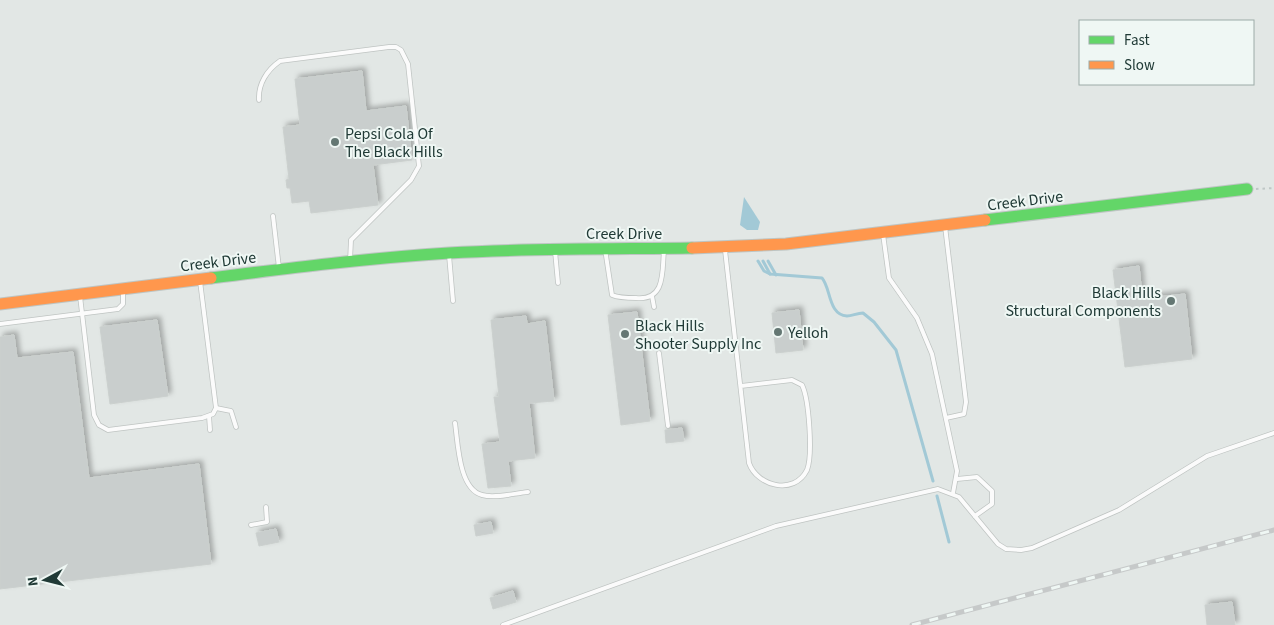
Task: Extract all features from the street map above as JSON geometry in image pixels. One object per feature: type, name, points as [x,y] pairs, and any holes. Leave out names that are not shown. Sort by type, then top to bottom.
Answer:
[{"type":"street","name":"Creek Drive","points":[[0,304],[350,261],[448,253],[555,249],[664,250],[786,244],[1247,190]]},
{"type":"lane","points":[[258,100],[261,83],[280,61],[389,47],[396,47],[405,55],[408,64],[419,166],[410,180],[351,240],[350,261]]},
{"type":"lane","points":[[273,216],[280,270]]},
{"type":"lane","points":[[944,226],[966,402],[964,414],[946,418]]},
{"type":"lane","points":[[883,233],[889,278],[924,330],[932,354],[957,479],[953,493]]},
{"type":"lane","points":[[725,248],[741,386],[751,469],[763,482],[772,485],[789,484],[797,481],[806,470],[810,453],[802,385],[792,380],[741,386]]},
{"type":"lane","points":[[555,249],[558,284]]},
{"type":"lane","points":[[605,249],[612,296],[640,299],[652,296],[660,287],[664,250]]},
{"type":"lane","points":[[448,253],[453,301]]},
{"type":"lane","points":[[80,294],[94,415],[99,426],[108,430],[213,414],[216,408],[200,280]]},
{"type":"lane","points":[[0,324],[122,308],[122,289]]},
{"type":"lane","points":[[652,296],[654,307]]},
{"type":"lane","points":[[659,353],[668,426]]},
{"type":"lane","points":[[216,408],[231,411],[236,427]]},
{"type":"lane","points":[[208,416],[210,430]]},
{"type":"lane","points":[[455,423],[464,476],[471,490],[483,496],[528,492]]},
{"type":"lane","points":[[503,625],[776,526],[938,489],[953,493],[959,497],[989,535],[1006,548],[1032,548],[1119,510],[1207,456],[1274,433]]},
{"type":"lane","points":[[957,479],[977,478],[984,481],[992,491],[992,504],[975,516]]},
{"type":"lane","points":[[251,525],[266,522],[266,507]]},
{"type":"path","points":[[1247,190],[1274,188]]},
{"type":"water","points":[[744,197],[760,222],[758,230],[747,230],[740,225]]},
{"type":"building","points":[[362,71],[366,111],[406,106],[412,160],[373,165],[378,205],[311,213],[309,201],[292,203],[290,188],[287,188],[286,180],[289,179],[283,127],[300,125],[295,79]]},
{"type":"building","points":[[1139,266],[1142,295],[1147,295],[1147,298],[1185,294],[1192,359],[1125,367],[1113,270]]},
{"type":"building","points":[[799,310],[803,350],[776,353],[772,313]]},
{"type":"building","points":[[637,312],[650,421],[621,425],[608,315]]},
{"type":"building","points":[[526,316],[527,324],[545,321],[554,401],[529,403],[535,458],[508,461],[511,486],[488,488],[482,444],[500,442],[494,397],[499,397],[491,320]]},
{"type":"building","points":[[157,320],[168,396],[110,404],[100,327]]},
{"type":"building","points":[[14,335],[17,358],[73,352],[89,478],[199,464],[211,564],[0,589],[0,337]]},
{"type":"building","points":[[682,428],[684,441],[666,443],[665,430]]},
{"type":"building","points":[[491,522],[493,533],[476,536],[474,525]]},
{"type":"building","points":[[276,529],[279,542],[259,546],[256,533]]},
{"type":"building","points":[[513,591],[516,602],[493,609],[490,598]]},
{"type":"building","points":[[1232,602],[1235,625],[1207,625],[1205,605]]},
{"type":"waterway","points":[[758,261],[764,271],[770,274],[822,278],[836,311],[847,316],[863,313],[874,322],[896,350],[933,481]]},
{"type":"waterway","points":[[763,261],[770,274]]},
{"type":"waterway","points":[[768,261],[776,275]]},
{"type":"waterway","points":[[937,496],[949,542]]},
{"type":"railway","points":[[912,625],[1274,530]]},
{"type":"traffic: fast","points":[[985,220],[1247,189]]},
{"type":"traffic: fast","points":[[211,278],[359,260],[479,251],[692,248]]},
{"type":"traffic: slow","points":[[692,248],[786,244],[985,220]]},
{"type":"traffic: slow","points":[[0,304],[211,278]]},
{"type":"place","name":"Pepsi Cola Of The Black Hills","points":[[335,142]]},
{"type":"place","name":"Black Hills Structural Components","points":[[1171,301]]},
{"type":"place","name":"Yelloh","points":[[778,332]]},
{"type":"place","name":"Black Hills Shooter Supply Inc","points":[[625,334]]}]
